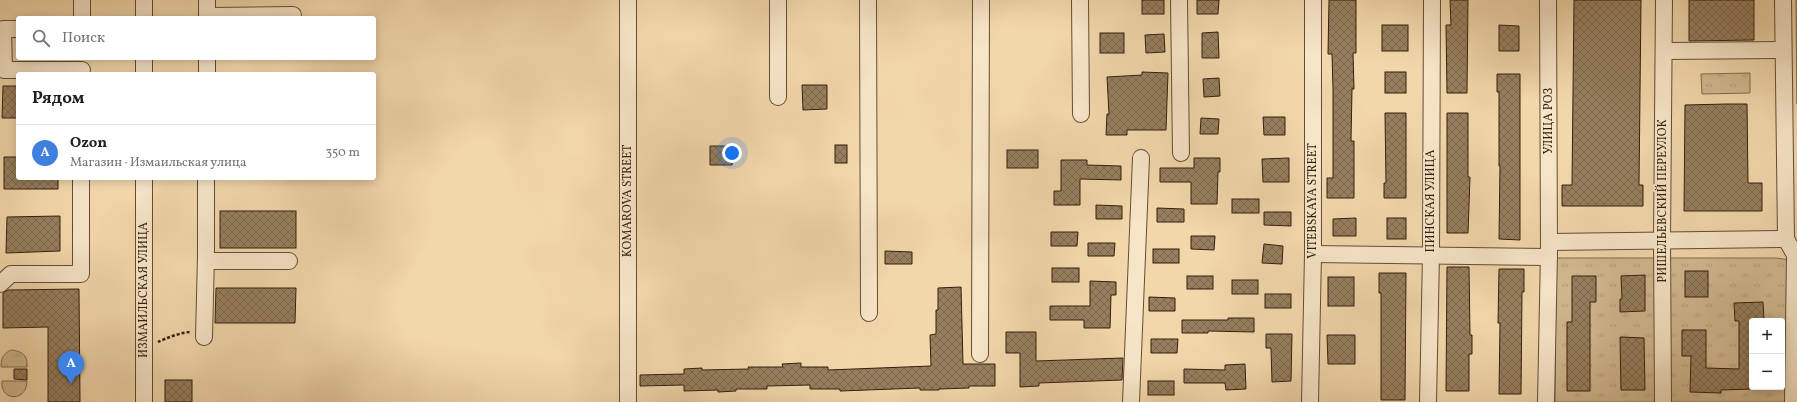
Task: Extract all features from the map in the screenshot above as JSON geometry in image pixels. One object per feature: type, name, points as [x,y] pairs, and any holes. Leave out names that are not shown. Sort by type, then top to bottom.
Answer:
[{"type":"street","points":[[82,0],[82,16]]},
{"type":"street","points":[[144,0],[144,16]]},
{"type":"street","name":"KOMAROVA STREET","points":[[628,0],[628,402]]},
{"type":"street","points":[[778,0],[778,97]]},
{"type":"street","points":[[868,0],[869,313]]},
{"type":"street","points":[[980,354],[981,0]]},
{"type":"street","points":[[1080,0],[1081,114]]},
{"type":"street","points":[[1179,0],[1181,153]]},
{"type":"street","name":"VITEBSKAYA STREET","points":[[1310,402],[1313,254],[1313,0]]},
{"type":"street","name":"ПИНСКАЯ УЛИЦА","points":[[1428,402],[1431,255],[1432,0]]},
{"type":"street","name":"УЛИЦА РОЗ","points":[[1546,402],[1549,249],[1548,0]]},
{"type":"street","name":"РИШЕЛЬЕВСКИЙ ПЕРЕУЛОК","points":[[1663,402],[1662,240],[1664,0]]},
{"type":"street","points":[[1783,0],[1786,239],[1796,255],[1793,402]]},
{"type":"street","points":[[207,11],[293,16]]},
{"type":"street","points":[[16,29],[3,29],[4,70],[82,67]]},
{"type":"street","points":[[1664,51],[1783,50]]},
{"type":"street","points":[[144,60],[144,72]]},
{"type":"street","points":[[207,60],[207,72]]},
{"type":"street","points":[[1131,402],[1141,158]]},
{"type":"street","points":[[0,284],[11,274],[81,274],[81,180]]},
{"type":"street","name":"ИЗМАИЛЬСКАЯ УЛИЦА","points":[[144,180],[144,402]]},
{"type":"street","points":[[204,336],[206,180]]},
{"type":"street","points":[[1313,254],[1431,255],[1549,249],[1662,240],[1786,239]]},
{"type":"street","points":[[206,256],[208,261],[212,262],[289,262]]},
{"type":"path","points":[[144,351],[166,338],[182,333],[192,332],[195,335],[204,336]]},
{"type":"green space","points":[[1796,0],[1797,0],[1797,104]]},
{"type":"green space","points":[[1750,73],[1750,93],[1702,94],[1701,74]]},
{"type":"green space","points":[[1556,258],[1776,258],[1797,261],[1797,402],[1555,402]]},
{"type":"green space","points":[[11,350],[24,354],[27,367],[1,367],[3,357]]},
{"type":"green space","points":[[2,381],[27,381],[26,388],[19,396],[9,396],[2,388]]},
{"type":"building","points":[[1142,0],[1164,0],[1164,14],[1142,14]]},
{"type":"building","points":[[1197,0],[1219,0],[1218,14],[1197,14]]},
{"type":"building","points":[[1329,0],[1356,0],[1356,53],[1353,53],[1354,89],[1352,89],[1351,141],[1354,141],[1354,198],[1327,198],[1327,178],[1333,178],[1332,54],[1328,54]]},
{"type":"building","points":[[1450,0],[1468,0],[1467,93],[1447,93],[1446,25],[1451,25]]},
{"type":"building","points":[[1574,0],[1641,0],[1639,185],[1643,185],[1643,206],[1562,206],[1562,185],[1572,185]]},
{"type":"building","points":[[1689,0],[1754,0],[1754,40],[1689,41]]},
{"type":"building","points":[[1382,25],[1408,25],[1408,51],[1382,51]]},
{"type":"building","points":[[1499,25],[1519,26],[1519,51],[1499,51]]},
{"type":"building","points":[[1218,32],[1219,58],[1202,58],[1202,33]]},
{"type":"building","points":[[1100,33],[1124,33],[1124,53],[1100,53]]},
{"type":"building","points":[[1164,34],[1165,52],[1146,53],[1145,35]]},
{"type":"building","points":[[1142,72],[1168,73],[1166,130],[1127,130],[1127,135],[1106,135],[1107,114],[1109,114],[1107,77],[1142,75]]},
{"type":"building","points":[[1385,72],[1406,72],[1406,93],[1385,93]]},
{"type":"building","points":[[1497,74],[1520,74],[1520,240],[1499,239],[1500,166],[1499,92],[1497,92]]},
{"type":"building","points":[[1219,78],[1220,96],[1204,97],[1203,79]]},
{"type":"building","points":[[802,85],[827,85],[827,109],[803,110]]},
{"type":"building","points":[[3,86],[16,86],[16,118],[2,118]]},
{"type":"building","points":[[1747,104],[1748,183],[1762,183],[1762,211],[1684,211],[1685,105]]},
{"type":"building","points":[[1385,113],[1406,113],[1406,198],[1384,198],[1384,183],[1386,183]]},
{"type":"building","points":[[1447,113],[1468,113],[1468,177],[1470,177],[1468,233],[1447,233]]},
{"type":"building","points":[[1263,117],[1285,117],[1285,135],[1264,135]]},
{"type":"building","points":[[1201,118],[1219,119],[1218,134],[1200,134]]},
{"type":"building","points":[[835,145],[847,145],[847,163],[835,163]]},
{"type":"building","points":[[710,146],[737,146],[732,165],[710,165]]},
{"type":"building","points":[[1007,150],[1038,150],[1038,168],[1007,168]]},
{"type":"building","points":[[4,157],[16,157],[16,180],[58,180],[58,189],[4,189]]},
{"type":"building","points":[[1194,158],[1220,158],[1217,204],[1191,204],[1191,182],[1160,182],[1160,168],[1194,168]]},
{"type":"building","points":[[1289,158],[1289,182],[1263,182],[1262,159]]},
{"type":"building","points":[[1061,160],[1087,160],[1087,165],[1121,166],[1121,180],[1080,179],[1080,205],[1054,205],[1054,191],[1061,191]]},
{"type":"building","points":[[1232,199],[1259,199],[1259,213],[1232,213]]},
{"type":"building","points":[[1096,205],[1122,206],[1122,219],[1096,219]]},
{"type":"building","points":[[1157,208],[1184,209],[1184,222],[1157,222]]},
{"type":"building","points":[[220,211],[296,211],[296,248],[220,248]]},
{"type":"building","points":[[1264,212],[1291,212],[1291,226],[1264,225]]},
{"type":"building","points":[[60,216],[60,251],[6,253],[7,217]]},
{"type":"building","points":[[1356,218],[1356,236],[1333,236],[1333,219]]},
{"type":"building","points":[[1387,218],[1406,218],[1406,239],[1387,239]]},
{"type":"building","points":[[1051,232],[1078,232],[1077,246],[1051,246]]},
{"type":"building","points":[[1191,236],[1215,236],[1214,250],[1191,249]]},
{"type":"building","points":[[1088,243],[1115,243],[1114,256],[1088,256]]},
{"type":"building","points":[[1264,244],[1283,246],[1282,264],[1262,263]]},
{"type":"building","points":[[1153,249],[1179,249],[1179,263],[1153,263]]},
{"type":"building","points":[[885,251],[912,252],[912,264],[885,264]]},
{"type":"building","points":[[1447,267],[1469,267],[1470,335],[1472,335],[1472,354],[1469,354],[1469,391],[1446,391]]},
{"type":"building","points":[[1052,268],[1079,268],[1079,282],[1052,282]]},
{"type":"building","points":[[1499,269],[1524,269],[1524,292],[1522,292],[1521,394],[1499,394]]},
{"type":"building","points":[[1685,271],[1708,271],[1708,297],[1685,297]]},
{"type":"building","points":[[1379,273],[1406,273],[1405,400],[1381,400],[1381,293],[1379,293]]},
{"type":"building","points":[[1645,275],[1645,311],[1620,312],[1620,299],[1622,299],[1621,276]]},
{"type":"building","points":[[1187,276],[1213,276],[1213,289],[1187,289]]},
{"type":"building","points":[[1572,276],[1596,276],[1596,302],[1590,302],[1590,391],[1567,391],[1567,322],[1572,322]]},
{"type":"building","points":[[1328,277],[1354,277],[1354,306],[1328,306]]},
{"type":"building","points":[[1232,280],[1258,280],[1258,294],[1232,294]]},
{"type":"building","points":[[1090,281],[1116,282],[1116,295],[1111,295],[1110,328],[1084,328],[1084,320],[1050,320],[1050,306],[1090,306]]},
{"type":"building","points":[[961,287],[963,364],[995,364],[995,386],[969,386],[969,388],[939,390],[920,390],[920,388],[840,391],[840,389],[810,389],[810,385],[767,386],[767,389],[736,389],[736,391],[718,392],[718,390],[684,391],[684,385],[640,386],[640,375],[684,374],[684,369],[749,369],[748,367],[783,367],[782,364],[801,363],[801,367],[828,367],[828,370],[931,366],[930,335],[936,334],[938,288]]},
{"type":"building","points":[[216,288],[296,288],[295,323],[215,323]]},
{"type":"building","points":[[79,289],[80,402],[48,402],[48,327],[3,328],[3,293],[8,290]]},
{"type":"building","points":[[1265,294],[1291,294],[1291,308],[1265,308]]},
{"type":"building","points":[[1149,297],[1175,298],[1175,311],[1149,311]]},
{"type":"building","points":[[1763,302],[1764,318],[1749,318],[1749,389],[1721,390],[1721,393],[1690,392],[1691,356],[1682,356],[1682,330],[1706,330],[1706,368],[1739,369],[1739,321],[1735,321],[1734,303]]},
{"type":"building","points":[[1228,318],[1254,318],[1254,332],[1208,331],[1208,333],[1182,333],[1182,320],[1228,320]]},
{"type":"building","points":[[1006,332],[1036,332],[1036,361],[1123,358],[1122,380],[1039,383],[1039,386],[1020,387],[1020,353],[1006,353]]},
{"type":"building","points":[[1266,334],[1292,334],[1291,381],[1272,382],[1271,348],[1266,348]]},
{"type":"building","points":[[1327,335],[1355,335],[1355,364],[1328,364]]},
{"type":"building","points":[[1620,337],[1644,338],[1645,390],[1621,390]]},
{"type":"building","points":[[1151,339],[1178,339],[1177,353],[1151,353]]},
{"type":"building","points":[[1245,364],[1246,389],[1226,390],[1225,383],[1184,383],[1184,369],[1225,370],[1225,365]]},
{"type":"building","points":[[14,369],[27,369],[27,380],[14,379]]},
{"type":"building","points":[[165,380],[192,380],[192,402],[165,402]]},
{"type":"building","points":[[1148,381],[1174,381],[1174,395],[1148,395]]},
{"type":"place","name":"Ozon","points":[[71,384]]}]
